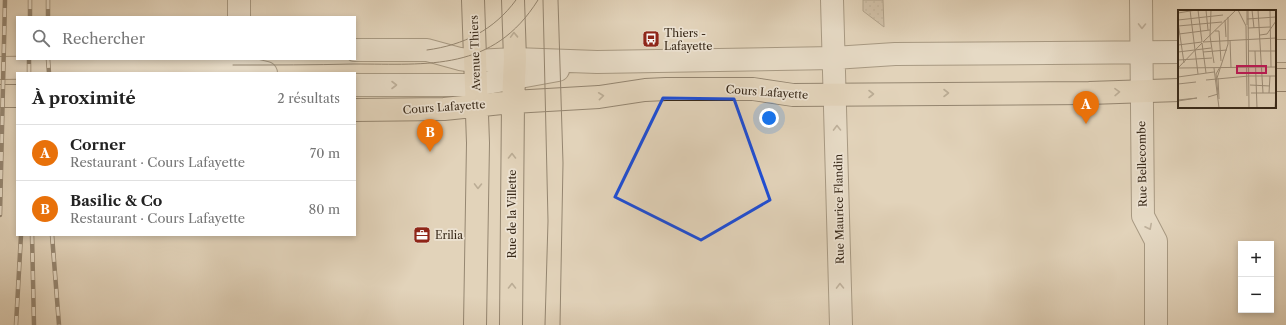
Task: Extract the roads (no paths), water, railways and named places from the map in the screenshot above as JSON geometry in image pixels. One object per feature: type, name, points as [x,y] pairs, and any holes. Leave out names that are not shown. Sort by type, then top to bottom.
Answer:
[{"type":"main road","name":"Avenue Thiers","points":[[473,0],[476,95]]},
{"type":"main road","points":[[513,0],[513,102]]},
{"type":"main road","name":"Cours Lafayette","points":[[356,110],[444,109],[476,95],[513,102],[599,97],[666,89],[752,89],[793,95],[1141,92],[1178,90]]},
{"type":"main road","points":[[475,325],[478,143],[476,95]]},
{"type":"main road","points":[[0,96],[16,96]]},
{"type":"main road","name":"Rue de la Villette","points":[[511,325],[513,102]]},
{"type":"street","points":[[239,0],[239,16]]},
{"type":"street","name":"Rue Maurice Flandin","points":[[832,0],[836,94],[841,325]]},
{"type":"street","name":"Rue Bellecombe","points":[[1141,0],[1143,216],[1156,241],[1156,325]]},
{"type":"street","points":[[356,50],[427,50],[460,59],[514,69],[597,62],[834,58],[895,54],[1178,52]]},
{"type":"street","points":[[1276,51],[1286,50]]},
{"type":"street","points":[[0,54],[16,54]]},
{"type":"street","points":[[0,68],[232,66],[261,72]]},
{"type":"street","points":[[356,85],[476,95],[514,69]]},
{"type":"tram line","points":[[427,50],[441,48],[466,40],[488,28],[498,20],[516,0]]},
{"type":"tram line","points":[[233,65],[408,64],[433,63],[457,59],[480,52],[501,40],[520,23],[538,0]]},
{"type":"tram line","points":[[543,0],[548,221],[545,325]]},
{"type":"tram line","points":[[558,0],[563,163],[560,325]]},
{"type":"railway","points":[[0,215],[5,0]]},
{"type":"railway","points":[[30,0],[30,16]]},
{"type":"railway","points":[[48,0],[48,16]]},
{"type":"railway","points":[[29,60],[29,72]]},
{"type":"railway","points":[[48,60],[49,72]]},
{"type":"railway","points":[[16,325],[21,236]]},
{"type":"railway","points":[[32,236],[34,325]]},
{"type":"railway","points":[[52,236],[59,325]]},
{"type":"place","name":"Thiers - Lafayette","points":[[651,39]]},
{"type":"place","name":"Corner","points":[[1086,124]]},
{"type":"place","name":"Basilic & Co","points":[[430,152]]},
{"type":"place","name":"Erilia","points":[[422,235]]}]
